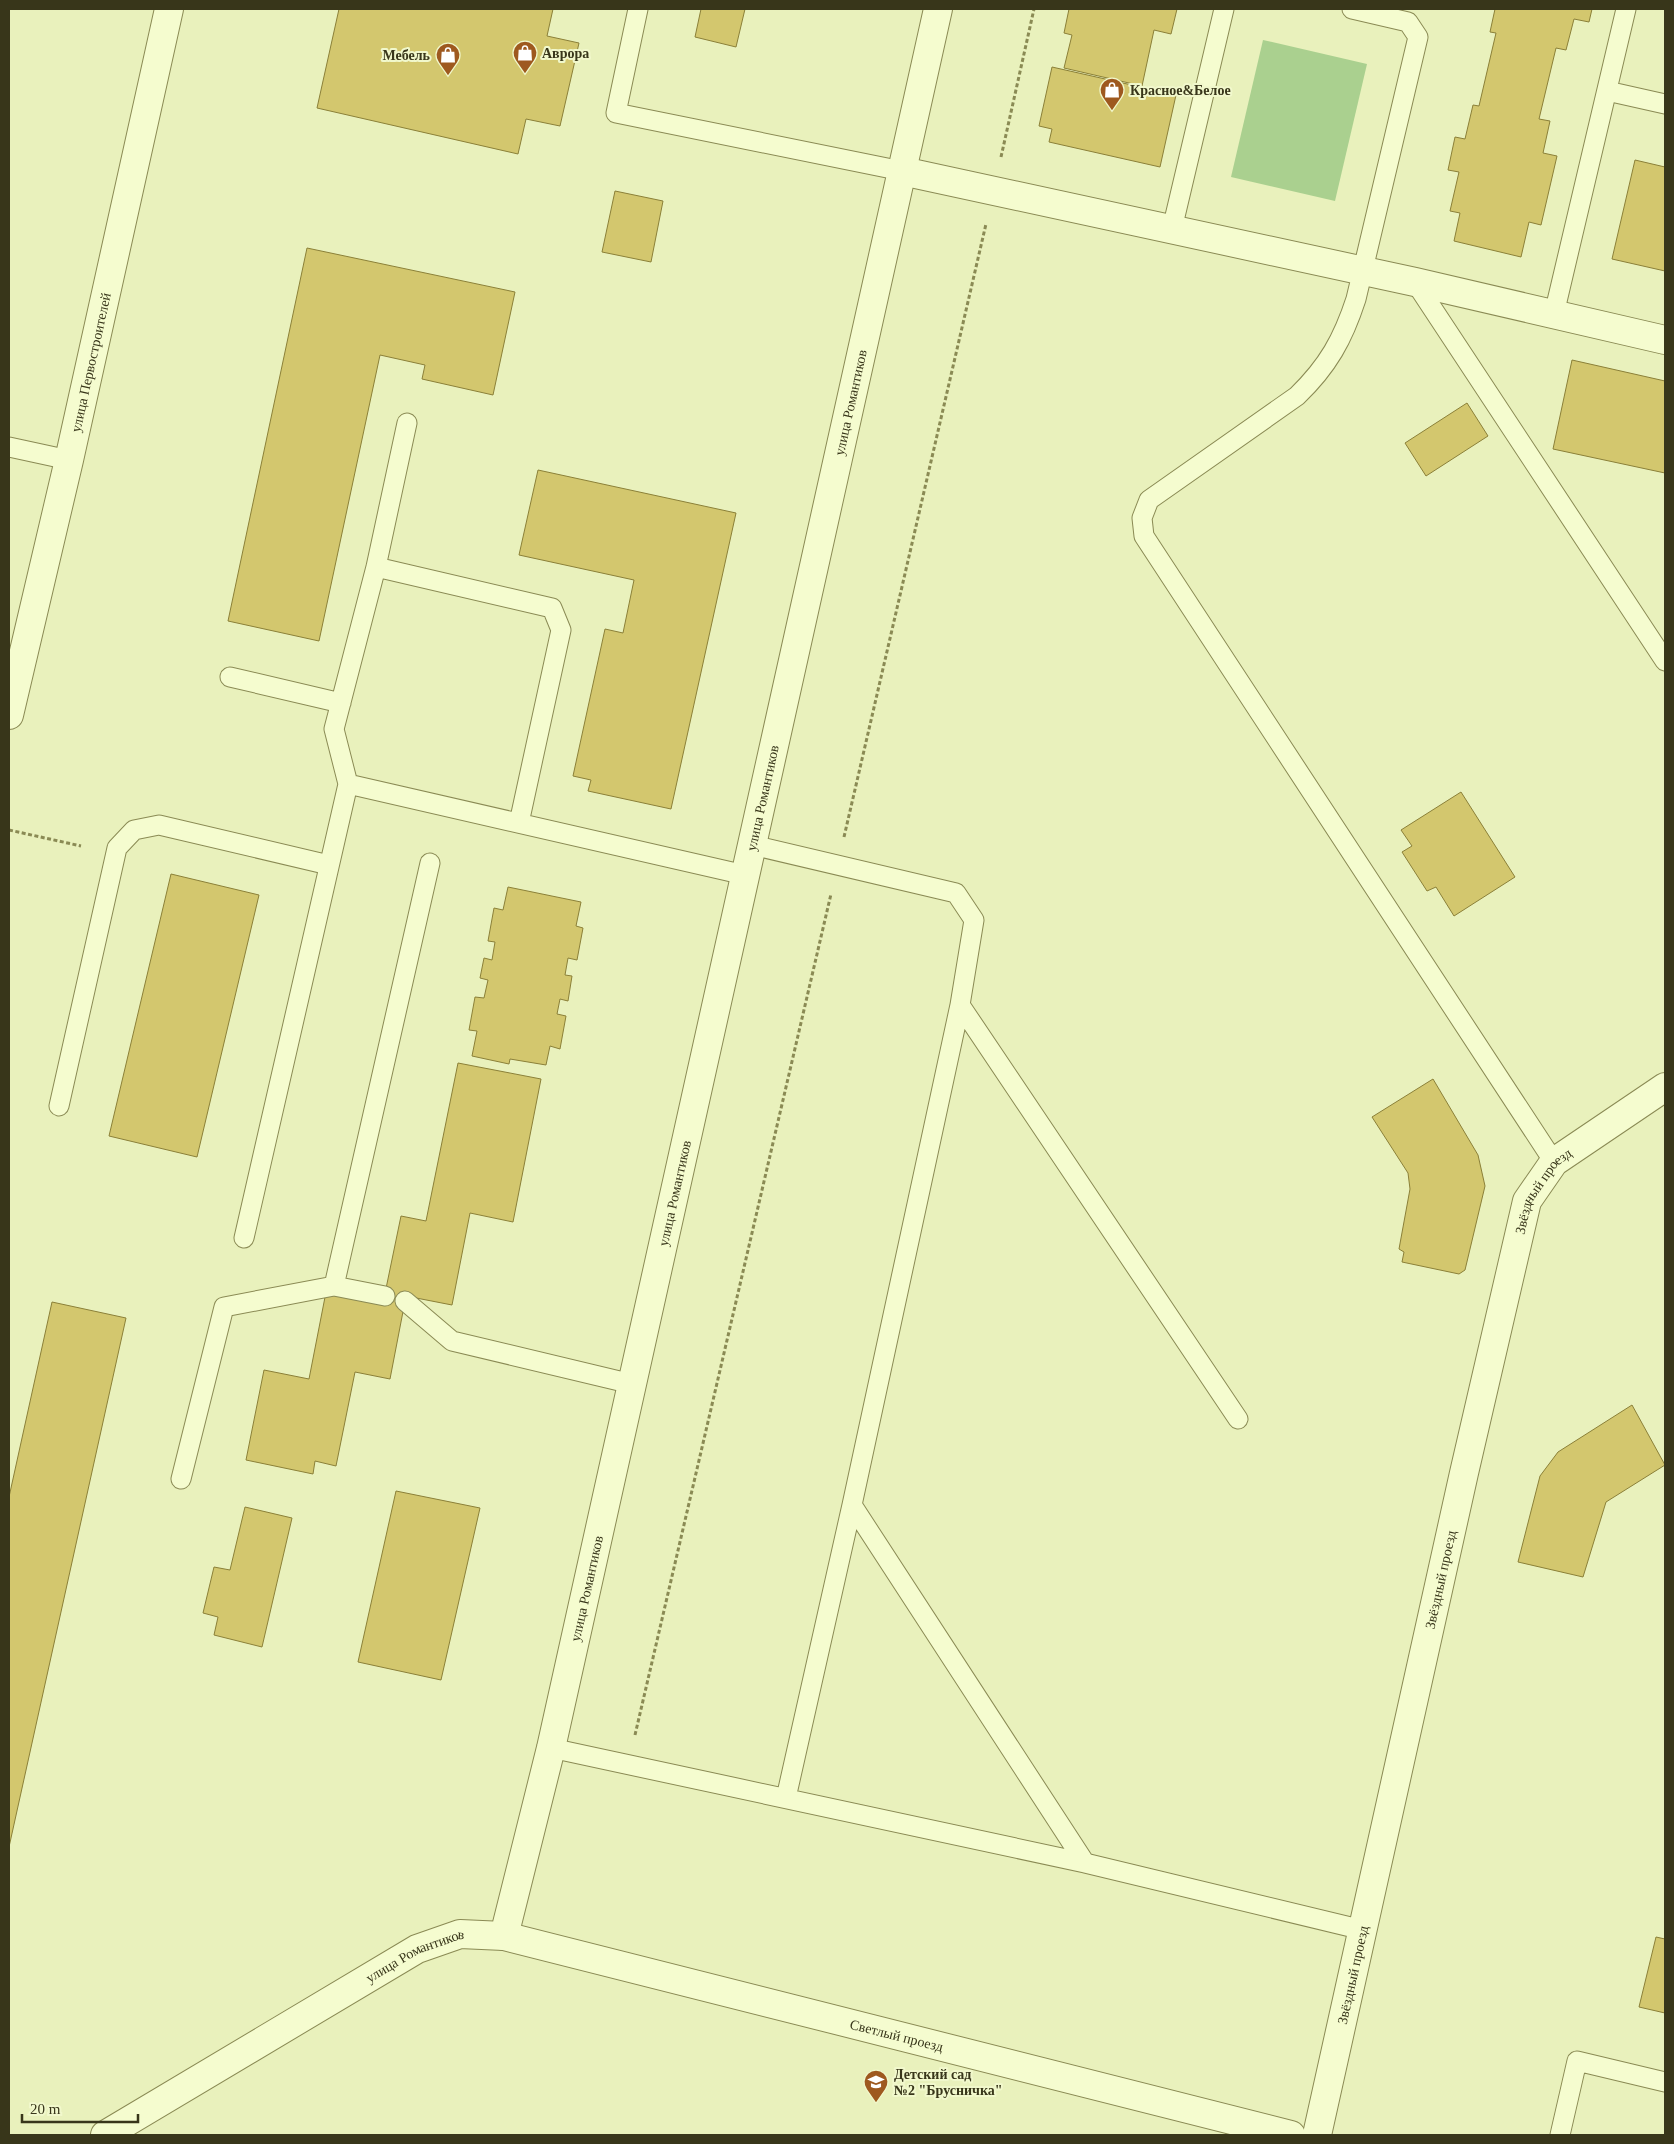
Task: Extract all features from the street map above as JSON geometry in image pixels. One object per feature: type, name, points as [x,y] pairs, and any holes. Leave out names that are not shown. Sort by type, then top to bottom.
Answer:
[{"type":"street","name":"улица Первостроителей","points":[[9,715],[69,460],[169,9]]},
{"type":"street","name":"улица Романтиков","points":[[105,2135],[417,1949],[460,1934],[504,1936],[552,1748],[938,9]]},
{"type":"street","points":[[902,171],[1415,282],[1665,340]]},
{"type":"street","name":"Звёздный проезд","points":[[1317,2135],[1464,1473],[1527,1201],[1554,1162],[1665,1088]]},
{"type":"street","name":"Светлый проезд","points":[[504,1936],[1290,2135]]},
{"type":"lane","points":[[638,9],[616,113],[902,171]]},
{"type":"lane","points":[[1172,229],[1224,9]]},
{"type":"lane","points":[[1352,9],[1408,22],[1418,38],[1356,299],[1347,328],[1333,355],[1316,379],[1298,396],[1149,500],[1142,518],[1144,536],[1554,1162]]},
{"type":"lane","points":[[1554,314],[1626,9]]},
{"type":"lane","points":[[1607,91],[1665,104]]},
{"type":"lane","points":[[1415,282],[1665,661]]},
{"type":"lane","points":[[244,1238],[348,784],[334,729],[376,567],[407,423]]},
{"type":"lane","points":[[9,447],[69,460]]},
{"type":"lane","points":[[376,567],[552,608],[561,630],[518,823]]},
{"type":"lane","points":[[230,677],[341,703]]},
{"type":"lane","points":[[348,784],[745,875]]},
{"type":"lane","points":[[59,1106],[117,848],[134,830],[159,825],[329,865]]},
{"type":"lane","points":[[752,845],[956,893],[974,920],[960,1005],[852,1505],[786,1798]]},
{"type":"lane","points":[[334,1286],[430,863]]},
{"type":"lane","points":[[960,1005],[1238,1419]]},
{"type":"lane","points":[[181,1479],[224,1307],[334,1286],[385,1296]]},
{"type":"lane","points":[[405,1301],[452,1342],[632,1384]]},
{"type":"lane","points":[[852,1505],[1085,1863]]},
{"type":"lane","points":[[552,1748],[1085,1863],[1363,1930]]},
{"type":"lane","points":[[1560,2135],[1576,2062],[1665,2082]]},
{"type":"path","points":[[9,830],[81,846]]},
{"type":"green space","points":[[1263,40],[1367,64],[1335,201],[1231,177]]},
{"type":"building","name":"Мебель","points":[[339,9],[553,9],[547,36],[579,43],[560,126],[526,119],[518,154],[317,108]]},
{"type":"building","points":[[701,9],[745,9],[736,47],[695,37]]},
{"type":"building","points":[[1069,9],[1177,9],[1171,34],[1154,30],[1142,86],[1064,68],[1072,35],[1064,33]]},
{"type":"building","points":[[1495,9],[1592,9],[1589,22],[1574,19],[1566,50],[1556,48],[1539,119],[1550,121],[1543,153],[1557,156],[1541,225],[1529,222],[1521,257],[1454,241],[1460,213],[1450,211],[1459,172],[1448,170],[1455,137],[1465,139],[1473,105],[1479,106],[1496,33],[1490,32]]},
{"type":"building","points":[[1052,67],[1176,95],[1160,167],[1049,142],[1052,129],[1039,126]]},
{"type":"building","points":[[1635,160],[1665,167],[1665,271],[1612,259]]},
{"type":"building","points":[[615,191],[663,201],[651,262],[602,252]]},
{"type":"building","points":[[307,248],[515,292],[493,395],[422,379],[425,365],[380,355],[319,641],[228,621]]},
{"type":"building","points":[[1572,360],[1665,381],[1665,473],[1553,449]]},
{"type":"building","points":[[1467,403],[1488,436],[1426,476],[1405,443]]},
{"type":"building","points":[[538,470],[736,513],[671,809],[588,791],[591,780],[573,776],[605,629],[623,633],[634,580],[519,555]]},
{"type":"building","points":[[1461,792],[1515,877],[1454,916],[1436,887],[1427,891],[1402,852],[1412,846],[1401,830]]},
{"type":"building","points":[[171,874],[259,895],[197,1157],[109,1136]]},
{"type":"building","points":[[508,887],[581,902],[576,926],[583,928],[577,960],[568,958],[565,975],[572,976],[568,1001],[560,999],[557,1014],[566,1016],[560,1049],[550,1046],[546,1065],[510,1059],[509,1064],[472,1056],[477,1031],[469,1030],[475,997],[484,998],[488,980],[480,978],[484,958],[492,960],[495,942],[488,941],[494,908],[503,910]]},
{"type":"building","points":[[458,1063],[541,1079],[513,1222],[470,1213],[452,1305],[406,1296],[390,1379],[355,1372],[336,1466],[315,1461],[313,1474],[246,1460],[264,1370],[309,1379],[326,1292],[383,1303],[401,1216],[426,1221]]},
{"type":"building","points":[[1433,1079],[1478,1155],[1485,1186],[1465,1270],[1459,1274],[1402,1262],[1404,1252],[1399,1249],[1410,1189],[1408,1173],[1372,1117]]},
{"type":"building","points":[[52,1302],[126,1318],[9,1847],[9,1497]]},
{"type":"building","points":[[1632,1405],[1665,1465],[1606,1502],[1583,1577],[1518,1562],[1540,1476],[1558,1452]]},
{"type":"building","points":[[396,1491],[480,1508],[441,1680],[358,1662]]},
{"type":"building","points":[[245,1507],[292,1518],[262,1647],[214,1635],[218,1617],[203,1613],[214,1567],[230,1570]]},
{"type":"building","points":[[1656,1937],[1665,1939],[1665,2013],[1639,2007]]},
{"type":"place","name":"Аврора","points":[[525,74]]},
{"type":"place","name":"Мебель","points":[[448,76]]},
{"type":"place","name":"Красное&Белое","points":[[1112,111]]},
{"type":"place","name":"Детский сад №2 \"Брусничка\"","points":[[876,2103]]}]
